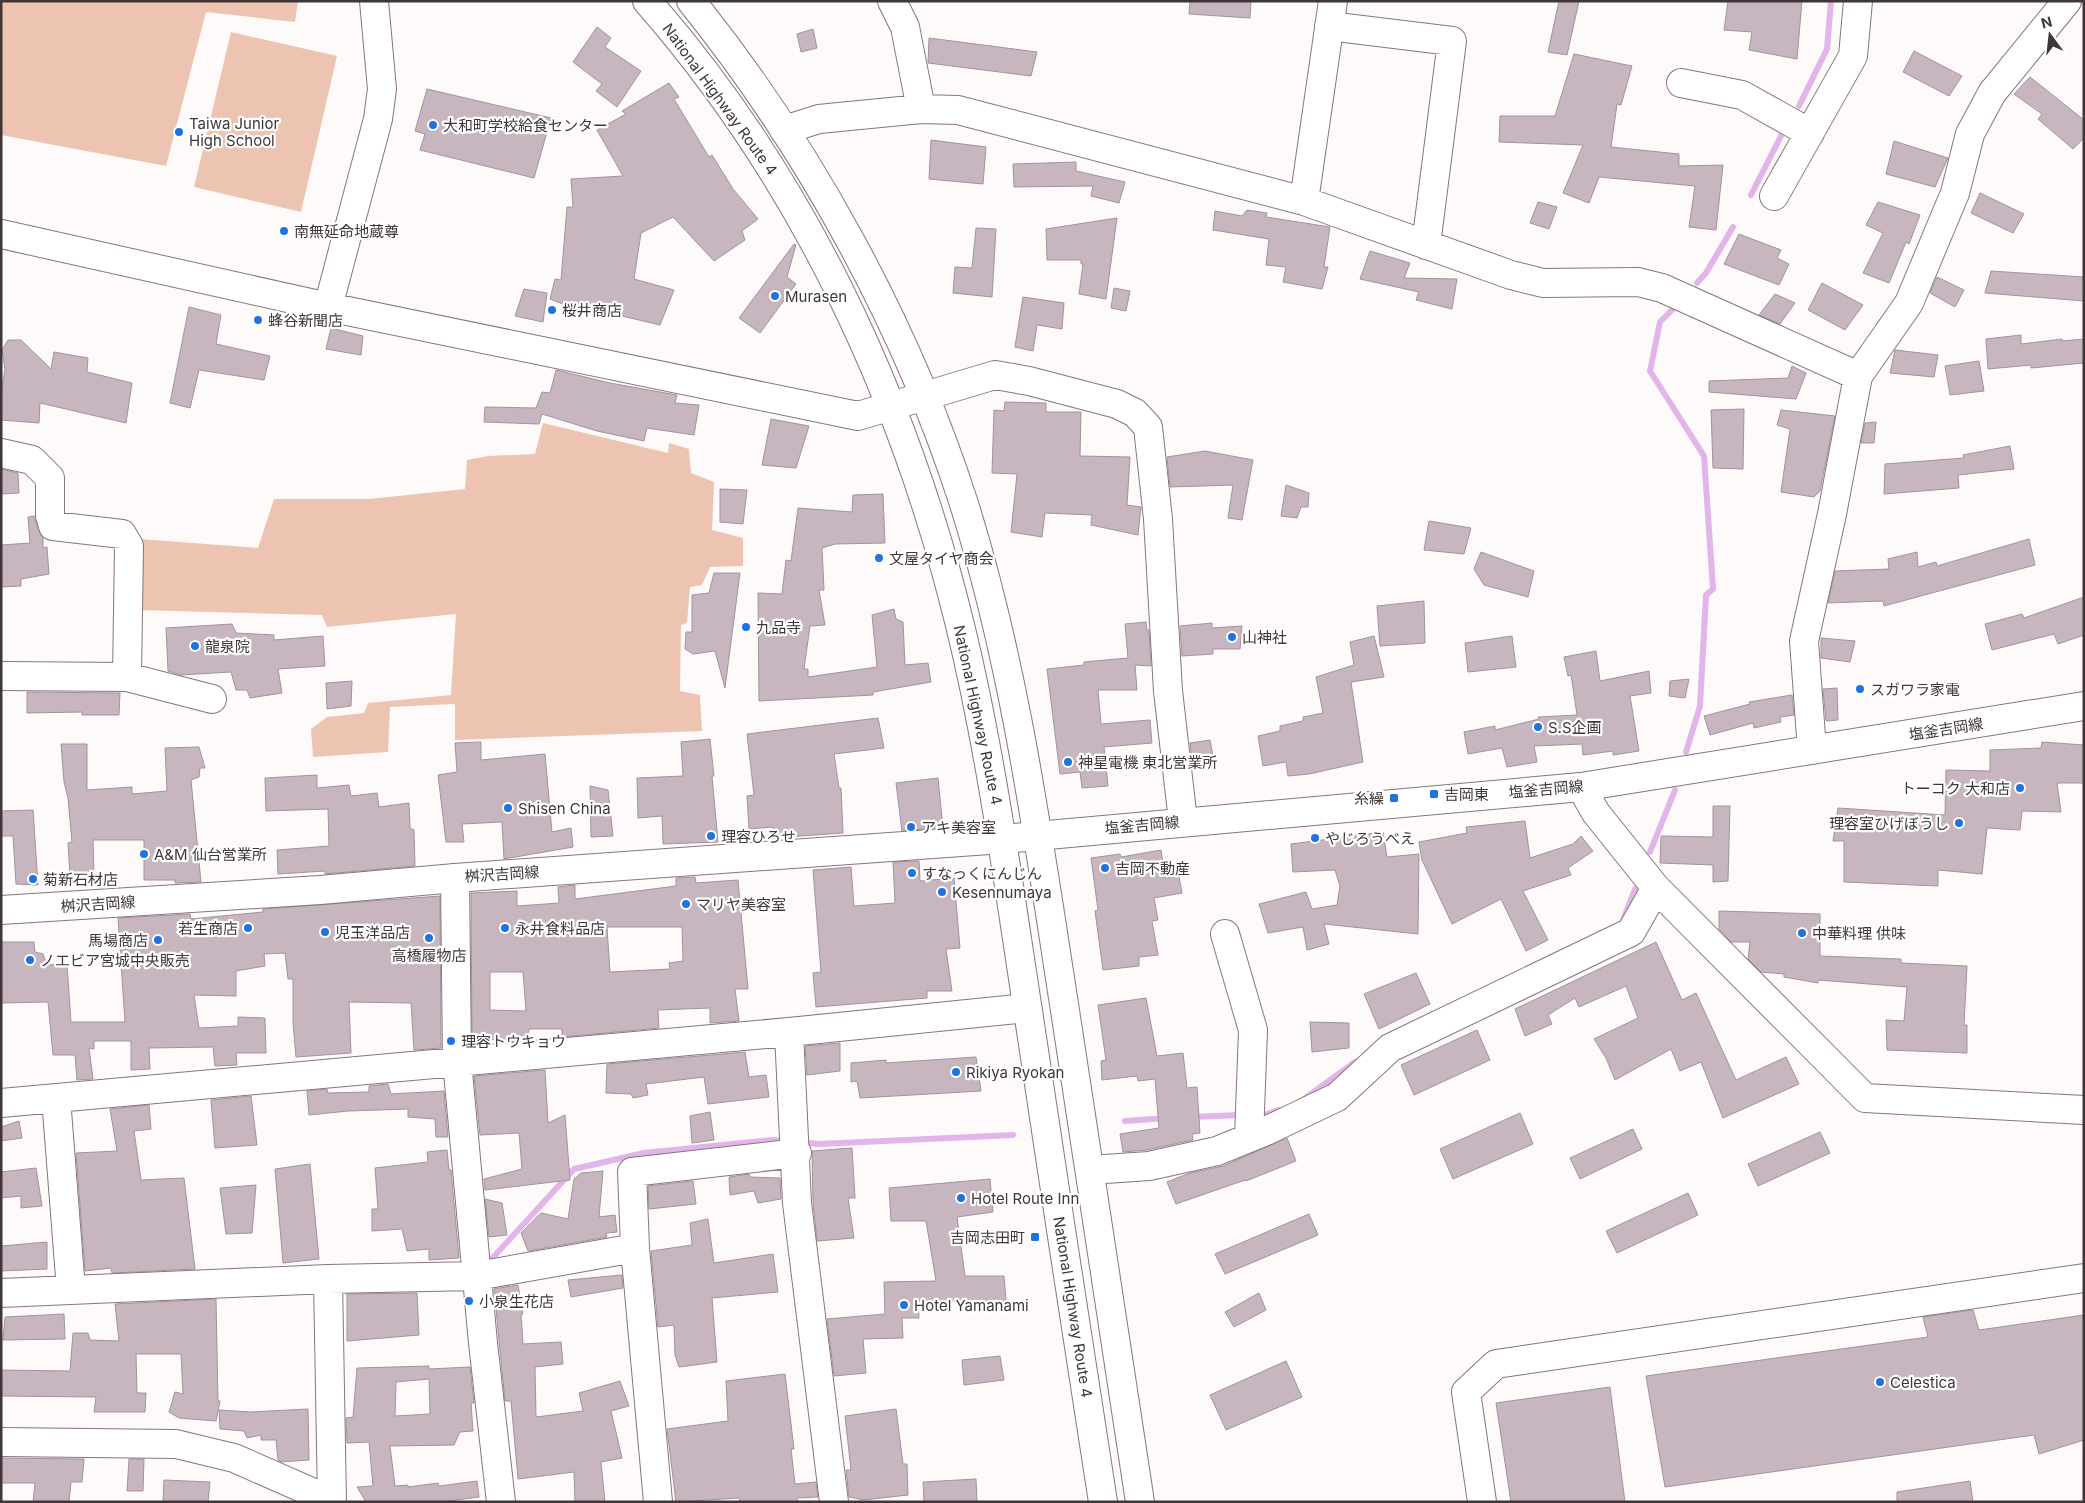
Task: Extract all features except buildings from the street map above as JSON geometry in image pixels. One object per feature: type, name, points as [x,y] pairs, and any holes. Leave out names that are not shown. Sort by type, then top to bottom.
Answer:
[{"type":"main road","points":[[328,308],[378,119],[382,89],[374,1]]},
{"type":"main road","name":"National Highway Route 4","points":[[647,1],[668,25],[764,155],[818,248],[845,299],[892,406],[938,540],[961,627],[1003,839],[1103,1502]]},
{"type":"main road","name":"National Highway Route 4","points":[[691,1],[744,70],[784,130],[821,191],[869,278],[900,339],[924,396],[964,506],[988,595],[1014,707],[1090,1170],[1140,1502]]},
{"type":"main road","points":[[892,1],[905,27],[921,109]]},
{"type":"main road","points":[[1774,196],[1853,56],[1858,1]]},
{"type":"main road","points":[[1812,750],[1804,640],[1832,514],[1858,376],[1909,303],[1954,193],[1970,134],[1992,93],[2067,1]]},
{"type":"main road","points":[[1304,200],[1331,14],[1452,41],[1426,245]]},
{"type":"main road","points":[[1681,83],[1742,96],[1810,133]]},
{"type":"main road","points":[[784,130],[819,119],[921,109],[958,110],[1304,200],[1511,275],[1543,283],[1638,282],[1662,288],[1858,376]]},
{"type":"main road","points":[[1,234],[328,308],[858,416],[995,375],[1029,381],[1117,404],[1135,413],[1148,427],[1158,519],[1168,692],[1182,821]]},
{"type":"main road","points":[[1,453],[32,460],[50,478],[50,516],[53,526],[122,534],[129,546],[127,677]]},
{"type":"main road","points":[[1,676],[127,677],[212,699]]},
{"type":"main road","name":"塩釜吉岡線","points":[[1003,839],[1182,821],[1581,787],[2084,706]]},
{"type":"main road","points":[[1581,787],[1596,813],[1656,888],[1865,1098],[2084,1110]]},
{"type":"main road","name":"桝沢吉岡線","points":[[1,910],[320,890],[455,878],[1003,839]]},
{"type":"main road","points":[[455,878],[458,1060],[476,1267],[501,1502]]},
{"type":"main road","points":[[1090,1170],[1149,1166],[1217,1151],[1337,1097],[1390,1048],[1631,932],[1656,888]]},
{"type":"main road","points":[[1225,934],[1254,1030],[1249,1138]]},
{"type":"main road","points":[[1,1103],[458,1060],[789,1032],[1027,1008]]},
{"type":"main road","points":[[789,1032],[798,1203],[834,1502]]},
{"type":"main road","points":[[56,1098],[71,1282]]},
{"type":"main road","points":[[658,1502],[635,1248],[632,1172],[796,1144]]},
{"type":"main road","points":[[1,1294],[71,1282],[328,1279],[476,1267],[635,1248]]},
{"type":"main road","points":[[1482,1502],[1466,1392],[1496,1364],[2084,1278]]},
{"type":"main road","points":[[1,1442],[176,1444],[234,1458],[332,1502],[328,1279]]},
{"type":"shaded area","points":[[1,1],[298,1],[295,22],[206,12],[166,166],[1,135]]},
{"type":"shaded area","points":[[231,32],[337,56],[301,212],[194,187]]},
{"type":"shaded area","points":[[543,423],[668,453],[669,443],[689,449],[691,473],[714,482],[712,530],[743,538],[743,566],[710,567],[702,585],[690,587],[687,623],[681,625],[680,691],[700,695],[702,731],[455,740],[455,704],[390,707],[388,752],[313,757],[311,729],[327,717],[364,713],[368,703],[451,695],[456,614],[327,627],[322,615],[137,610],[139,539],[258,548],[274,499],[369,499],[465,489],[467,460],[488,456],[535,454]]},
{"type":"waterway","points":[[1799,106],[1827,49],[1831,1]]},
{"type":"waterway","points":[[1751,195],[1783,132]]},
{"type":"waterway","points":[[1697,283],[1706,273],[1733,227]]},
{"type":"waterway","points":[[1673,309],[1660,322],[1650,371],[1704,456],[1713,589],[1706,595],[1700,706],[1686,752]]},
{"type":"waterway","points":[[1650,852],[1675,790]]},
{"type":"waterway","points":[[1622,923],[1635,889]]},
{"type":"waterway","points":[[1304,1099],[1355,1062]]},
{"type":"waterway","points":[[1267,1114],[1279,1110]]},
{"type":"waterway","points":[[1191,1117],[1240,1115]]},
{"type":"waterway","points":[[1125,1121],[1166,1118]]},
{"type":"waterway","points":[[800,1142],[819,1144],[1013,1135]]},
{"type":"waterway","points":[[487,1264],[574,1169],[644,1153],[772,1140],[787,1141]]},
{"type":"place","name":"大和町学校給食センター","points":[[433,125]]},
{"type":"place","name":"Taiwa Junior High School","points":[[179,132]]},
{"type":"place","name":"南無延命地蔵尊","points":[[284,231]]},
{"type":"place","name":"Murasen","points":[[775,296]]},
{"type":"place","name":"桜井商店","points":[[552,310]]},
{"type":"place","name":"蜂谷新聞店","points":[[258,320]]},
{"type":"place","name":"文屋タイヤ商会","points":[[879,558]]},
{"type":"place","name":"九品寺","points":[[746,627]]},
{"type":"place","name":"山神社","points":[[1232,637]]},
{"type":"place","name":"龍泉院","points":[[195,646]]},
{"type":"place","name":"スガワラ家電","points":[[1860,689]]},
{"type":"place","name":"S.S企画","points":[[1538,727]]},
{"type":"place","name":"神星電機 東北営業所","points":[[1068,762]]},
{"type":"place","name":"トーコク 大和店","points":[[2020,788]]},
{"type":"place","name":"吉岡東","points":[[1434,794]]},
{"type":"place","name":"糸繰","points":[[1394,798]]},
{"type":"place","name":"Shisen China","points":[[508,808]]},
{"type":"place","name":"理容室ひげぼうし","points":[[1959,823]]},
{"type":"place","name":"アキ美容室","points":[[911,827]]},
{"type":"place","name":"理容ひろせ","points":[[711,836]]},
{"type":"place","name":"やじろうべえ","points":[[1315,838]]},
{"type":"place","name":"A&M 仙台営業所","points":[[144,854]]},
{"type":"place","name":"吉岡不動産","points":[[1105,868]]},
{"type":"place","name":"すなっくにんじん","points":[[912,873]]},
{"type":"place","name":"菊新石材店","points":[[33,879]]},
{"type":"place","name":"Kesennumaya","points":[[942,892]]},
{"type":"place","name":"マリヤ美容室","points":[[686,904]]},
{"type":"place","name":"若生商店","points":[[248,928]]},
{"type":"place","name":"永井食料品店","points":[[505,928]]},
{"type":"place","name":"児玉洋品店","points":[[325,932]]},
{"type":"place","name":"中華料理 供味","points":[[1802,933]]},
{"type":"place","name":"高橋履物店","points":[[429,938]]},
{"type":"place","name":"馬場商店","points":[[158,940]]},
{"type":"place","name":"ノエビア宮城中央販売","points":[[30,960]]},
{"type":"place","name":"理容トウキョウ","points":[[451,1041]]},
{"type":"place","name":"Rikiya Ryokan","points":[[956,1072]]},
{"type":"place","name":"Hotel Route Inn","points":[[961,1198]]},
{"type":"place","name":"吉岡志田町","points":[[1035,1237]]},
{"type":"place","name":"小泉生花店","points":[[469,1301]]},
{"type":"place","name":"Hotel Yamanami","points":[[904,1305]]},
{"type":"place","name":"Celestica","points":[[1880,1382]]}]
